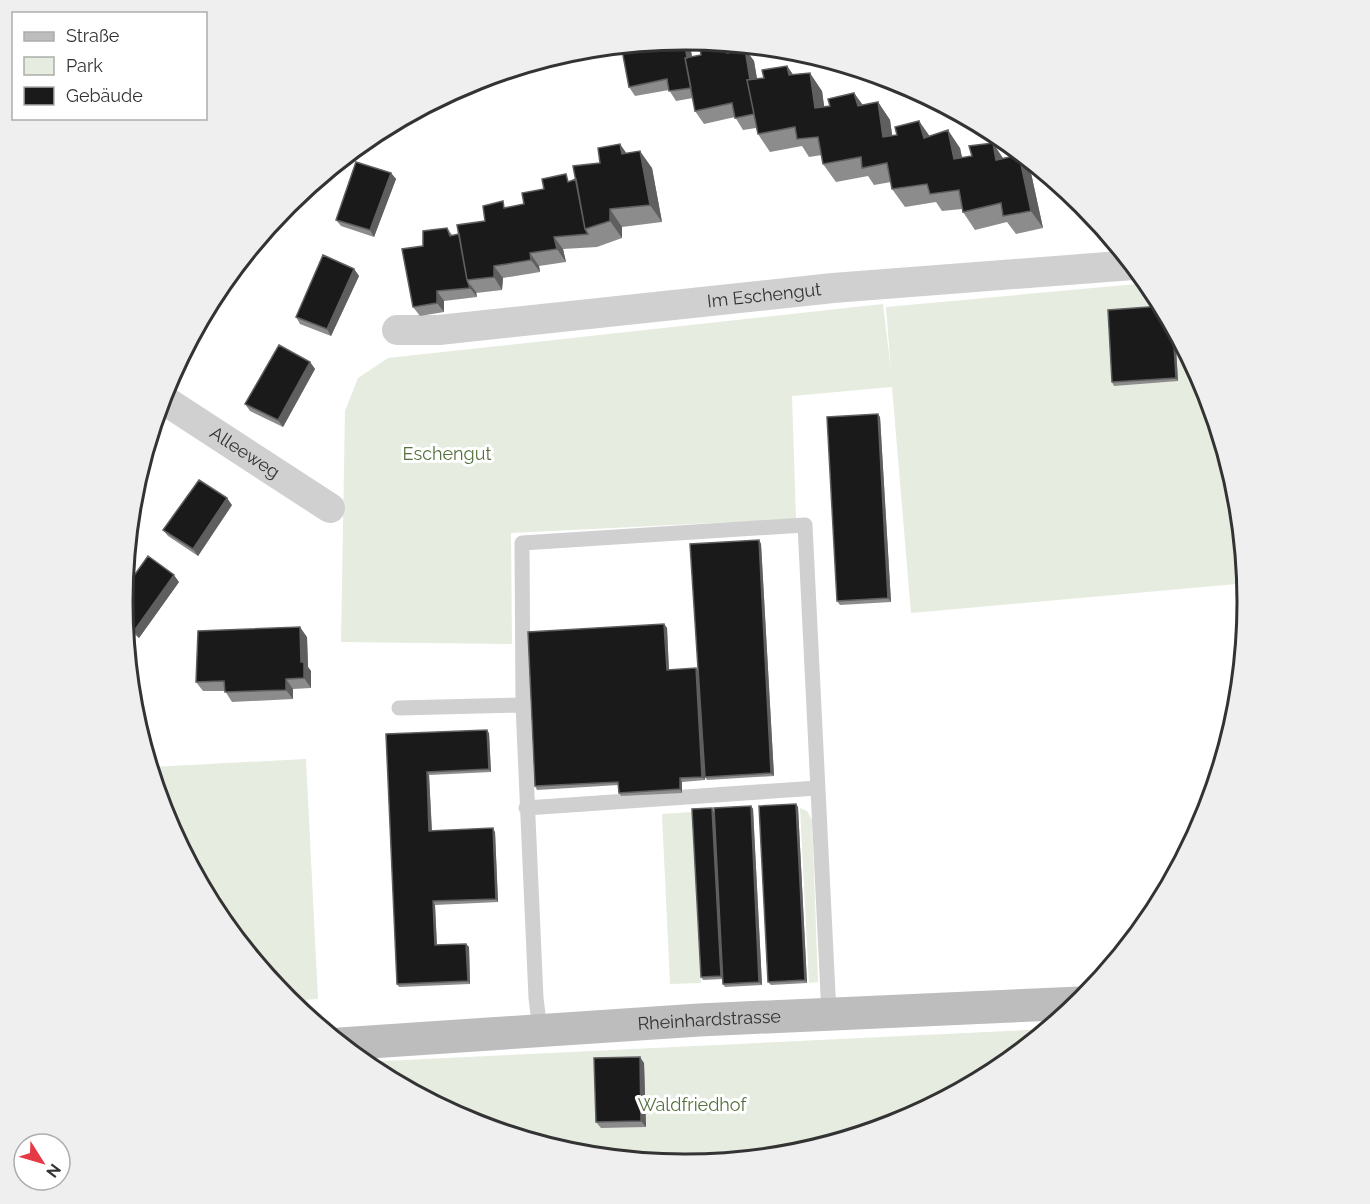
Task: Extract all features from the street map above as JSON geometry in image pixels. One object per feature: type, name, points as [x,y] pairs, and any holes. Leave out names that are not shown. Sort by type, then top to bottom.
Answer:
[{"type":"street","name":"Im Eschengut","points":[[397,330],[439,330],[833,288],[1123,266]]},
{"type":"street","name":"Alleeweg","points":[[170,404],[330,508]]},
{"type":"street","name":"Rheinhardstrasse","points":[[353,1043],[540,1030],[1064,1004]]},
{"type":"lane","points":[[540,1030],[536,998],[526,808],[522,543],[805,525],[829,1014]]},
{"type":"lane","points":[[399,708],[523,705]]},
{"type":"lane","points":[[526,808],[817,788]]},
{"type":"green space","name":"Eschengut","points":[[1136,284],[1181,358],[1208,424],[1227,494],[1236,584],[911,613],[892,387],[792,396],[796,519],[511,533],[512,644],[341,642],[345,411],[358,378],[388,358],[883,304],[891,371],[886,307]]},
{"type":"green space","points":[[306,759],[318,999],[302,1000],[294,993],[247,938],[226,909],[189,846],[158,767]]},
{"type":"green space","points":[[800,808],[807,811],[812,820],[818,982],[809,983]]},
{"type":"green space","points":[[692,812],[701,983],[670,984],[662,814]]},
{"type":"green space","name":"Waldfriedhof","points":[[1034,1030],[992,1061],[961,1080],[929,1098],[896,1112],[828,1136],[757,1150],[721,1153],[649,1153],[613,1150],[542,1136],[507,1125],[441,1098],[378,1061]]},
{"type":"building","points":[[686,50],[687,58],[685,58],[691,88],[669,91],[667,79],[629,87],[623,53]]},
{"type":"building","points":[[700,50],[746,53],[750,80],[747,80],[754,114],[735,118],[732,103],[695,111],[685,58],[701,55]]},
{"type":"building","points":[[787,66],[789,75],[810,73],[815,108],[830,106],[828,99],[854,93],[858,106],[878,102],[883,137],[897,135],[895,127],[919,121],[924,138],[948,130],[954,159],[972,156],[969,146],[992,143],[996,160],[1011,157],[1021,164],[1031,211],[1003,216],[1001,203],[963,212],[959,190],[930,194],[927,184],[892,189],[887,163],[862,168],[861,157],[823,164],[818,137],[797,139],[795,127],[758,134],[747,80],[764,78],[762,70]]},
{"type":"building","points":[[620,144],[622,154],[640,151],[650,205],[610,209],[610,221],[585,229],[573,166],[600,163],[598,148]]},
{"type":"building","points":[[356,162],[391,173],[370,230],[336,220]]},
{"type":"building","points":[[566,174],[568,182],[576,179],[585,229],[588,234],[554,237],[557,249],[530,253],[531,260],[494,266],[494,277],[467,280],[457,225],[485,221],[483,206],[503,201],[504,208],[524,204],[522,193],[544,189],[542,179]]},
{"type":"building","points":[[447,228],[450,236],[459,234],[470,288],[437,291],[437,303],[413,307],[402,249],[423,246],[423,231]]},
{"type":"building","points":[[323,255],[354,269],[327,329],[296,317]]},
{"type":"building","points":[[1151,307],[1174,346],[1176,378],[1112,382],[1108,310]]},
{"type":"building","points":[[279,345],[310,362],[278,420],[245,404]]},
{"type":"building","points":[[878,414],[888,598],[837,601],[827,417]]},
{"type":"building","points":[[199,480],[227,498],[193,549],[163,530]]},
{"type":"building","points":[[759,540],[771,773],[705,777],[690,544]]},
{"type":"building","points":[[148,556],[174,575],[134,631],[133,602],[134,576]]},
{"type":"building","points":[[664,624],[667,670],[696,668],[702,777],[680,778],[680,789],[619,793],[618,782],[535,786],[528,632]]},
{"type":"building","points":[[300,627],[304,678],[286,679],[286,690],[225,692],[224,681],[196,682],[198,631]]},
{"type":"building","points":[[487,730],[489,769],[427,772],[429,831],[493,828],[496,899],[433,901],[435,945],[466,944],[468,981],[397,984],[386,734]]},
{"type":"building","points":[[796,804],[805,980],[768,982],[759,806]]},
{"type":"building","points":[[751,806],[759,982],[723,984],[714,808]]},
{"type":"building","points":[[712,808],[721,976],[701,977],[692,809]]},
{"type":"building","points":[[640,1057],[641,1121],[596,1122],[594,1058]]}]
